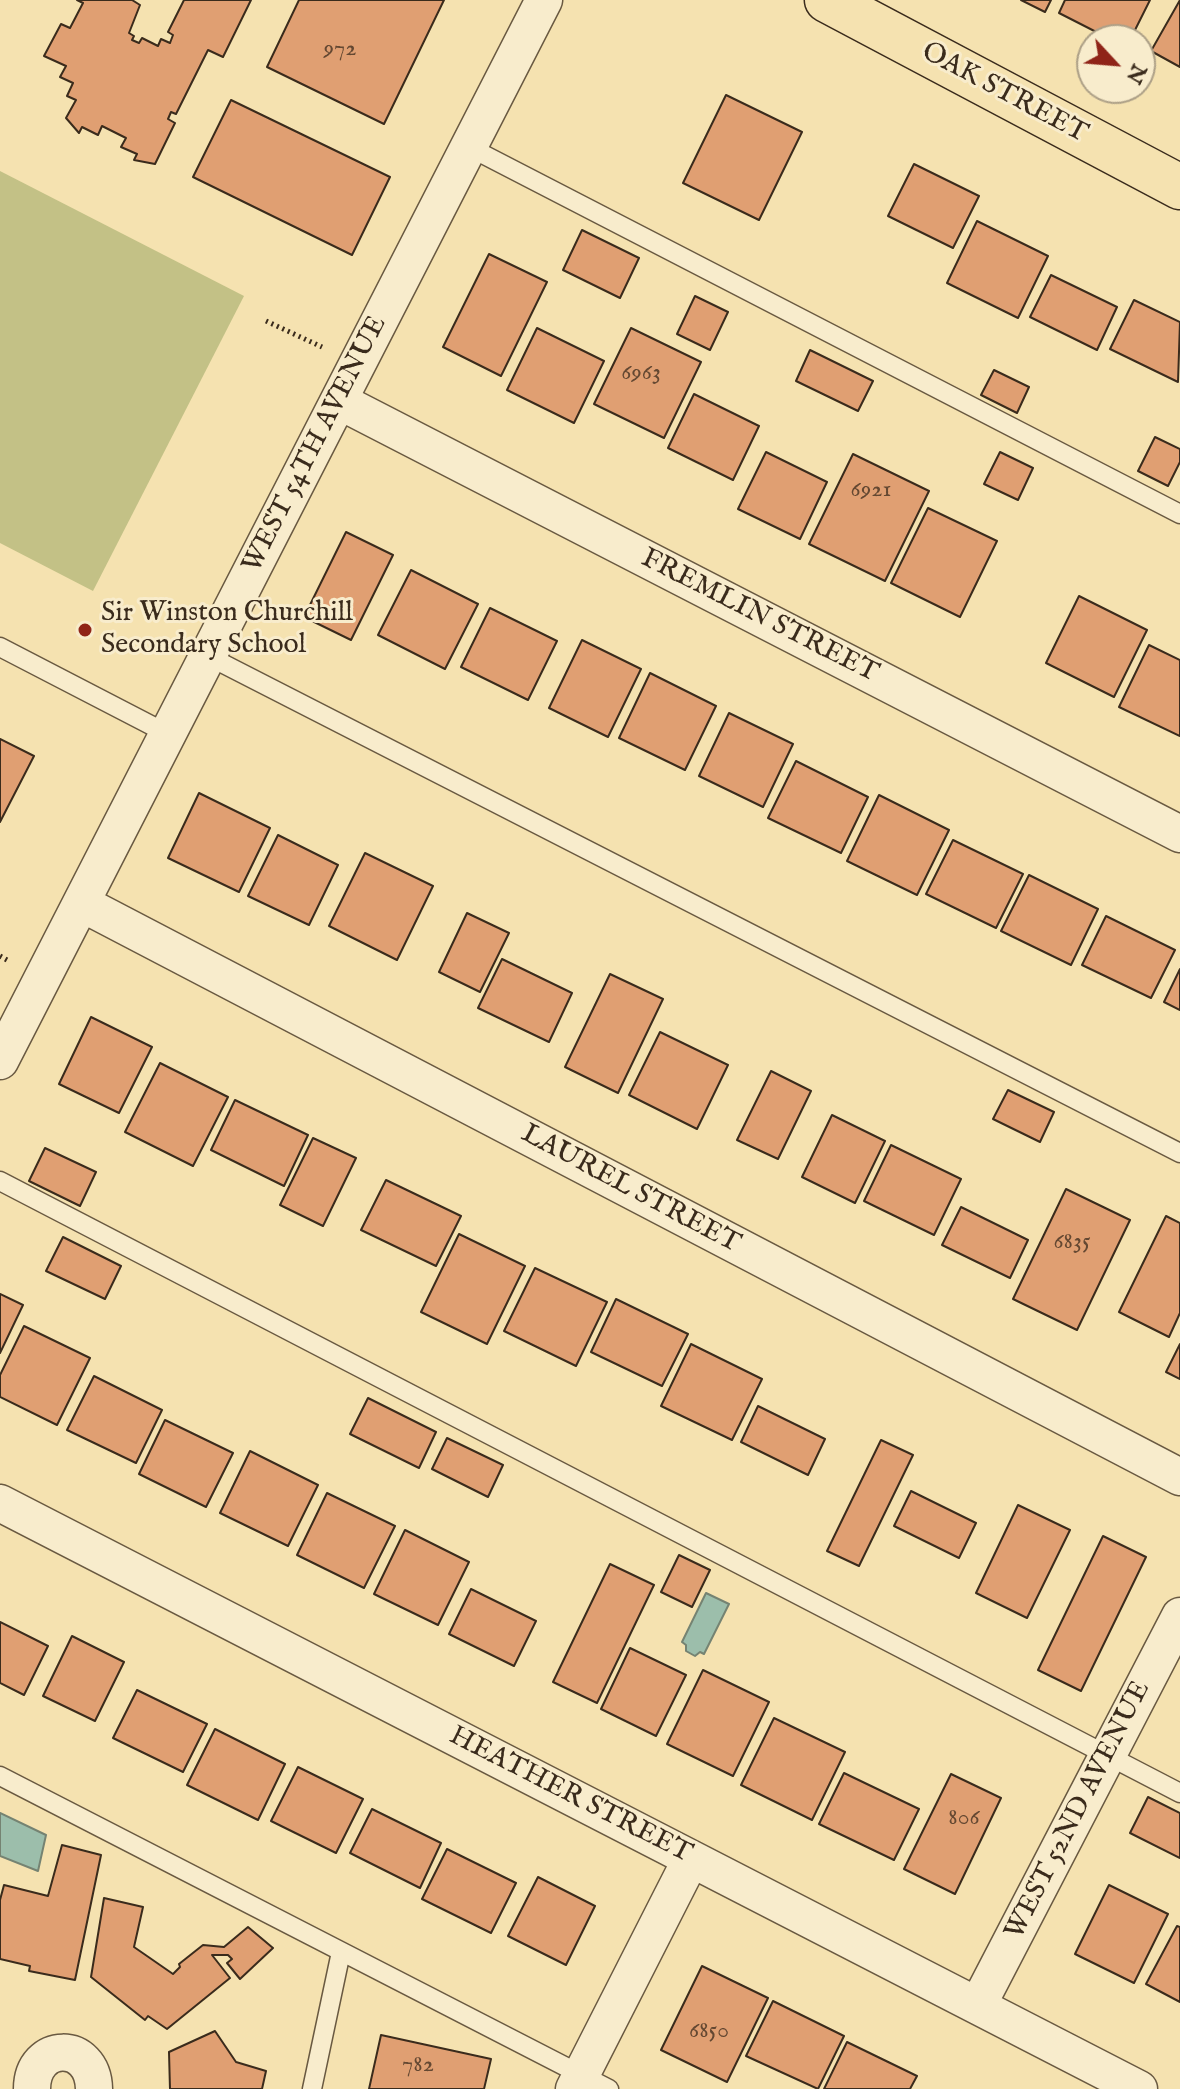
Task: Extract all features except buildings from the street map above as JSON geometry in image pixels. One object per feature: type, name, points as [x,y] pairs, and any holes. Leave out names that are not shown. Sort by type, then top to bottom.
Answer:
[{"type":"main road","name":"OAK STREET","points":[[827,0],[1180,187]]},
{"type":"street","name":"WEST 54TH AVENUE","points":[[0,1061],[544,0]]},
{"type":"street","name":"FREMLIN STREET","points":[[339,401],[1180,834]]},
{"type":"street","name":"LAUREL STREET","points":[[81,903],[1180,1477]]},
{"type":"street","name":"HEATHER STREET","points":[[0,1503],[1139,2089]]},
{"type":"street","name":"WEST 52ND AVENUE","points":[[978,2005],[1180,1616]]},
{"type":"street","points":[[588,2084],[691,1859]]},
{"type":"street","points":[[32,2089],[32,2076],[40,2062],[55,2053],[71,2053],[85,2061],[94,2075],[94,2089]]},
{"type":"lane","points":[[469,147],[1180,514]]},
{"type":"lane","points":[[0,647],[168,734]]},
{"type":"lane","points":[[208,656],[1180,1153]]},
{"type":"lane","points":[[0,1181],[1180,1793]]},
{"type":"lane","points":[[0,1776],[588,2084]]},
{"type":"lane","points":[[312,2089],[341,1952]]},
{"type":"path","points":[[266,321],[322,347]]},
{"type":"path","points":[[0,956],[7,960]]},
{"type":"shaded area","points":[[0,171],[244,296],[93,591],[0,543]]},
{"type":"shaded area","points":[[706,1593],[729,1604],[704,1654],[700,1652],[695,1656],[686,1651],[686,1645],[682,1642]]},
{"type":"shaded area","points":[[0,1813],[46,1835],[38,1871],[0,1856]]},
{"type":"place","name":"Sir Winston Churchill Secondary School","points":[[85,630]]}]
